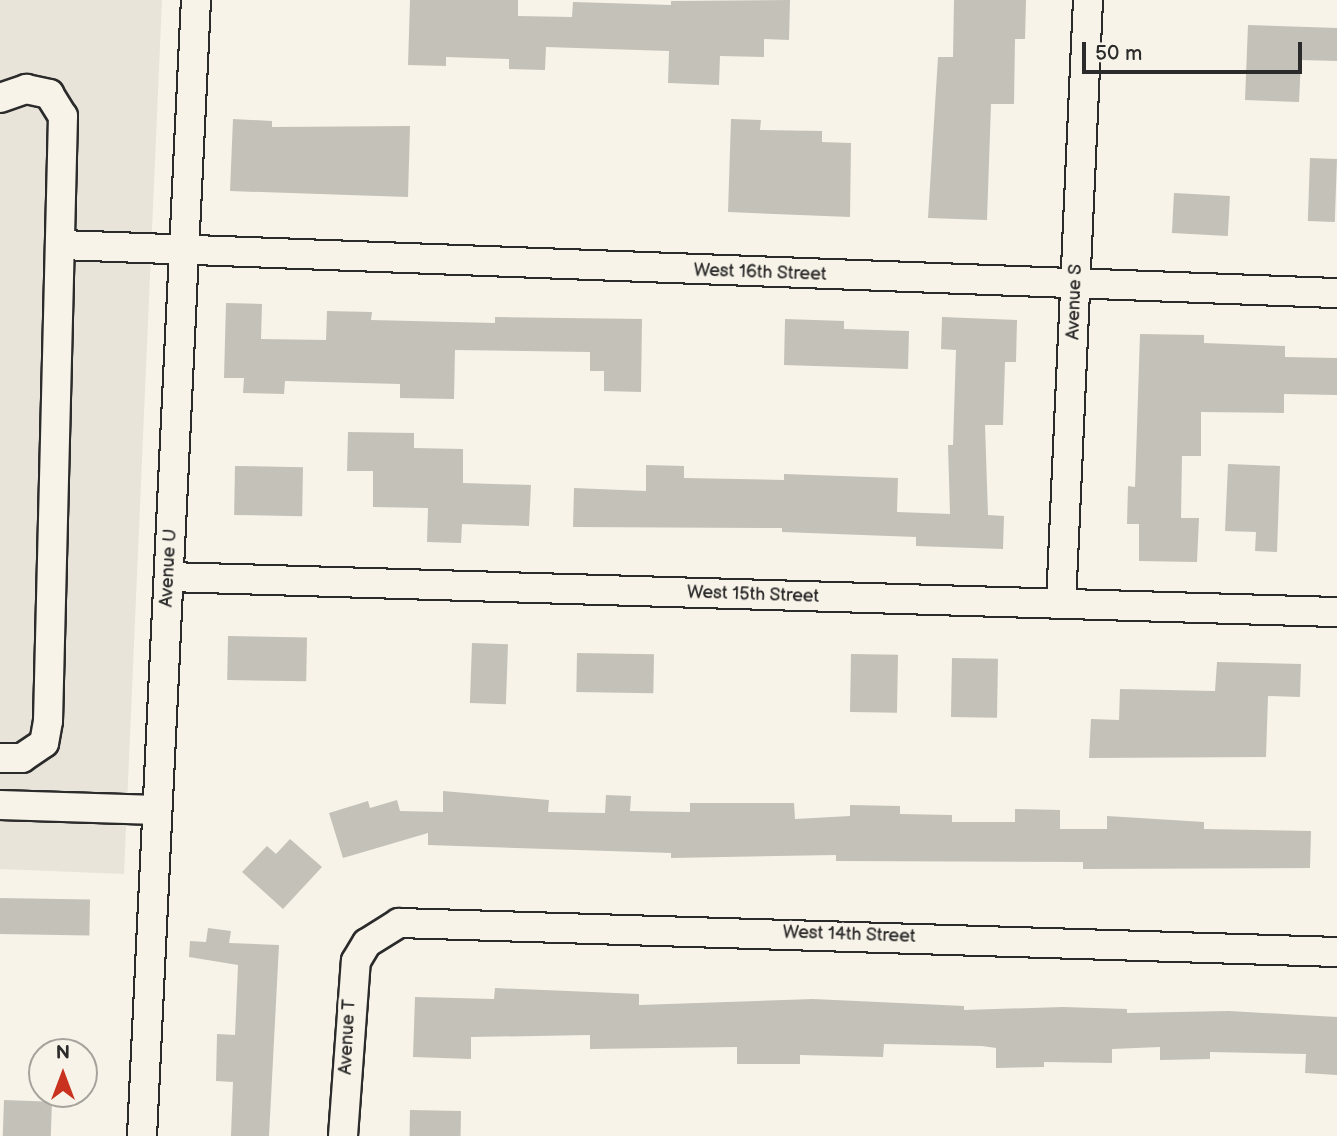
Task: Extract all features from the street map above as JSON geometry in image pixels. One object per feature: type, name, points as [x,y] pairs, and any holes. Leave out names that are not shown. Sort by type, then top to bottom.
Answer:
[{"type":"street","name":"Avenue U","points":[[142,1136],[196,0]]},
{"type":"street","name":"Avenue S","points":[[1061,604],[1088,0]]},
{"type":"street","points":[[0,98],[26,89],[49,94],[63,116],[62,245],[48,722],[44,743],[22,758],[0,758]]},
{"type":"street","name":"West 16th Street","points":[[62,245],[184,252],[1337,293]]},
{"type":"street","name":"West 15th Street","points":[[169,577],[1337,612]]},
{"type":"street","points":[[0,806],[157,810]]},
{"type":"street","name":"West 14th Street","points":[[367,943],[399,923],[420,920],[1337,952]]},
{"type":"street","name":"Avenue T","points":[[343,1136],[351,982],[356,961],[367,943]]},
{"type":"shaded area","points":[[0,0],[162,0],[124,874],[0,869]]},
{"type":"building","points":[[410,0],[518,0],[518,16],[572,17],[573,2],[671,5],[671,1],[790,0],[789,40],[764,39],[764,57],[720,56],[719,85],[668,83],[669,51],[546,47],[545,70],[509,69],[509,59],[446,57],[446,66],[408,65]]},
{"type":"building","points":[[954,0],[1026,0],[1025,39],[1015,39],[1014,104],[991,104],[987,220],[928,218],[938,57],[953,57]]},
{"type":"building","points":[[1248,25],[1337,28],[1337,61],[1301,60],[1299,102],[1245,100]]},
{"type":"building","points":[[233,119],[272,121],[272,127],[410,126],[408,197],[230,191]]},
{"type":"building","points":[[731,119],[761,120],[760,130],[822,131],[822,142],[851,143],[850,217],[728,212]]},
{"type":"building","points":[[1310,158],[1337,159],[1335,222],[1308,221]]},
{"type":"building","points":[[1174,193],[1230,196],[1228,236],[1172,233]]},
{"type":"building","points":[[226,303],[262,304],[261,339],[326,340],[327,311],[372,312],[371,320],[495,323],[495,317],[642,319],[641,392],[604,391],[604,371],[590,371],[590,352],[455,350],[454,399],[400,398],[400,384],[285,381],[284,394],[243,393],[244,378],[224,378]]},
{"type":"building","points":[[942,317],[1017,320],[1016,362],[1005,362],[1003,425],[985,425],[988,515],[1004,516],[1003,549],[916,546],[916,537],[782,532],[782,528],[573,527],[574,488],[646,491],[646,465],[684,466],[684,478],[784,480],[784,474],[898,478],[897,512],[950,514],[948,445],[953,445],[956,350],[941,349]]},
{"type":"building","points":[[785,319],[844,321],[844,329],[909,331],[908,369],[784,365]]},
{"type":"building","points":[[1140,334],[1204,335],[1204,343],[1285,346],[1285,357],[1337,358],[1337,395],[1284,394],[1284,413],[1201,412],[1201,456],[1182,456],[1181,518],[1199,518],[1197,562],[1139,561],[1139,524],[1127,524],[1128,486],[1135,487]]},
{"type":"building","points":[[348,432],[414,433],[414,448],[463,449],[463,483],[531,485],[529,526],[462,524],[461,543],[427,542],[428,508],[373,507],[373,471],[347,471]]},
{"type":"building","points":[[1228,464],[1280,466],[1277,552],[1255,551],[1256,532],[1225,531]]},
{"type":"building","points":[[235,466],[303,467],[302,516],[234,515]]},
{"type":"building","points":[[228,636],[307,637],[306,681],[227,680]]},
{"type":"building","points":[[472,643],[508,644],[506,704],[470,703]]},
{"type":"building","points":[[577,653],[654,654],[653,693],[576,692]]},
{"type":"building","points":[[851,654],[898,655],[897,713],[850,712]]},
{"type":"building","points":[[952,658],[998,659],[997,718],[951,717]]},
{"type":"building","points":[[1217,662],[1301,664],[1300,697],[1268,696],[1266,757],[1089,758],[1091,719],[1119,720],[1120,689],[1215,691]]},
{"type":"building","points":[[443,791],[549,800],[548,812],[605,813],[606,795],[631,796],[630,811],[690,812],[690,803],[794,803],[795,819],[850,816],[850,805],[900,806],[900,814],[952,815],[952,822],[1015,822],[1015,809],[1060,810],[1060,829],[1107,829],[1107,816],[1204,822],[1204,829],[1311,831],[1310,868],[1083,869],[1083,862],[836,861],[836,855],[671,858],[671,853],[428,845],[428,833],[343,858],[329,813],[368,801],[370,808],[397,800],[400,811],[443,812]]},
{"type":"building","points":[[290,839],[322,867],[283,909],[242,872],[267,846],[276,854]]},
{"type":"building","points":[[0,898],[90,900],[89,936],[0,934]]},
{"type":"building","points":[[208,928],[231,931],[229,943],[279,945],[269,1136],[231,1136],[233,1082],[216,1081],[217,1034],[235,1035],[238,965],[189,957],[190,941],[206,942]]},
{"type":"building","points":[[495,988],[639,994],[639,1005],[813,999],[964,1006],[964,1010],[1063,1007],[1127,1009],[1127,1013],[1229,1011],[1337,1017],[1337,1075],[1305,1073],[1306,1054],[1210,1052],[1210,1059],[1160,1060],[1160,1047],[1112,1049],[1112,1063],[1044,1062],[1044,1067],[996,1068],[996,1048],[884,1044],[883,1057],[800,1055],[800,1064],[737,1064],[737,1047],[590,1049],[590,1035],[471,1037],[471,1059],[413,1057],[415,997],[494,999]]},
{"type":"building","points":[[4,1100],[28,1101],[28,1108],[52,1108],[51,1136],[3,1136]]},
{"type":"building","points":[[410,1110],[461,1111],[461,1136],[410,1136]]}]
